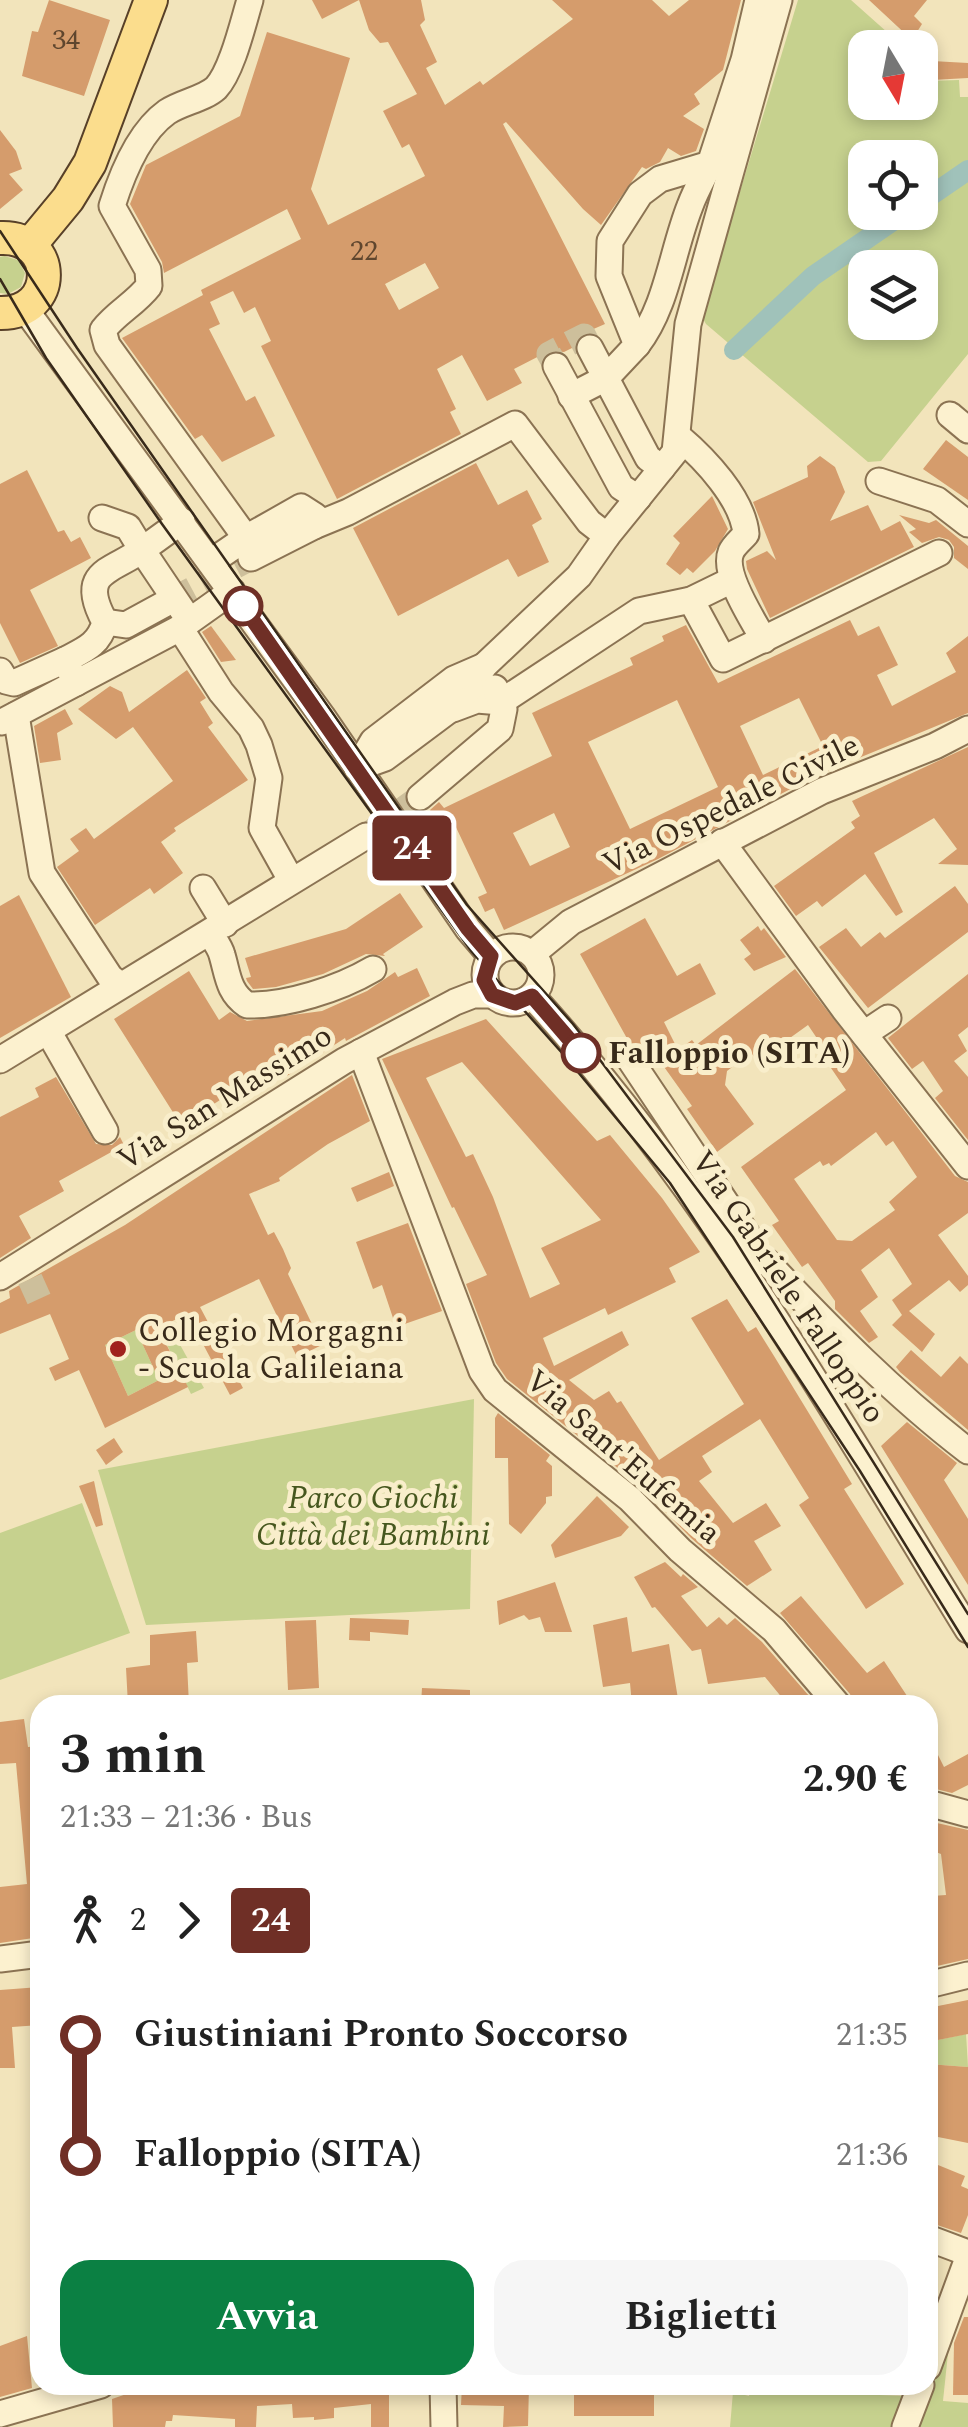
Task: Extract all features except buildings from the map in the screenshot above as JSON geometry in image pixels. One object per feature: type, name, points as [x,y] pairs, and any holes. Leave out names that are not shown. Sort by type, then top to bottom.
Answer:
[{"type":"main road","points":[[12,311],[40,292],[44,273],[37,253],[15,242],[68,199],[90,163],[147,1]]},
{"type":"street","points":[[248,548],[107,345],[103,330],[114,315],[133,306],[148,286],[148,270],[112,206],[121,179],[141,143],[164,114],[214,90],[224,77],[250,0]]},
{"type":"street","points":[[571,396],[606,378],[647,332],[690,205],[710,164],[744,60],[758,0]]},
{"type":"street","points":[[357,768],[385,758],[448,711],[468,691],[484,666],[579,576],[675,452],[688,324],[779,0]]},
{"type":"street","points":[[637,344],[609,276],[610,240],[640,194],[660,178],[710,164]]},
{"type":"street","points":[[12,311],[182,520],[468,929],[491,956]]},
{"type":"street","points":[[590,348],[648,458],[651,482]]},
{"type":"street","points":[[556,366],[620,487],[688,472],[725,479]]},
{"type":"street","points":[[212,562],[248,548],[301,508],[315,516],[314,526],[515,424],[590,522],[607,536]]},
{"type":"street","points":[[679,437],[725,479],[745,518],[746,534],[732,549],[729,561],[732,580],[764,640]]},
{"type":"street","points":[[879,481],[937,500],[968,524]]},
{"type":"street","points":[[102,518],[128,527],[221,692],[251,728],[269,778],[262,828],[292,880]]},
{"type":"street","points":[[120,985],[42,873],[8,719],[70,672],[94,645],[105,622],[96,599],[100,574],[142,550],[182,520]]},
{"type":"street","points":[[691,600],[724,659],[939,553]]},
{"type":"street","points":[[448,711],[476,700],[501,702],[639,612],[691,600],[732,580]]},
{"type":"street","points":[[0,672],[6,682],[14,682],[70,672],[184,624],[232,591]]},
{"type":"street","points":[[105,622],[126,625],[170,601]]},
{"type":"street","points":[[420,797],[500,729],[504,718],[501,702],[484,666]]},
{"type":"street","points":[[357,768],[374,741],[454,678],[484,666]]},
{"type":"street","name":"Via Ospedale Civile","points":[[532,954],[571,922],[722,842],[838,783],[968,729]]},
{"type":"street","points":[[0,1060],[366,836]]},
{"type":"street","points":[[722,842],[864,1034],[968,1166]]},
{"type":"street","points":[[203,888],[218,928],[226,979],[247,1005],[311,993],[373,969]]},
{"type":"street","points":[[513,946],[532,954],[541,976],[532,996],[515,1003],[492,995],[484,980],[491,956],[513,946]]},
{"type":"street","name":"Via San Massimo","points":[[0,1276],[27,1271],[220,1136],[361,1052],[456,1002],[492,995]]},
{"type":"street","name":"Via Gabriele Falloppio","points":[[532,996],[701,1191],[742,1270],[968,1630]]},
{"type":"street","points":[[864,1034],[888,1018]]},
{"type":"street","points":[[48,1031],[105,1131]]},
{"type":"street","name":"Via Sant'Eufemia","points":[[361,1052],[482,1371],[495,1390],[630,1499],[680,1550],[760,1618],[830,1695]]},
{"type":"street","points":[[629,1058],[701,1191],[754,1246]]},
{"type":"street","points":[[742,1270],[754,1262],[766,1261],[814,1313],[930,1422],[968,1451]]},
{"type":"street","points":[[938,1806],[968,1814]]},
{"type":"street","points":[[0,1959],[30,1955]]},
{"type":"street","points":[[938,1983],[968,1976]]},
{"type":"street","points":[[938,2243],[968,2257],[938,2341]]},
{"type":"street","points":[[938,2296],[955,2296]]},
{"type":"street","points":[[0,2414],[66,2395]]},
{"type":"street","points":[[444,2395],[444,2427]]},
{"type":"street","points":[[905,2427],[917,2395]]},
{"type":"green space","points":[[798,0],[851,0],[885,30],[848,30],[848,120],[938,120],[938,81],[959,80],[960,97],[968,97],[968,354],[881,461],[868,462],[702,317]]},
{"type":"green space","points":[[0,257],[18,260],[25,273],[21,287],[8,294],[0,293]]},
{"type":"green space","points":[[148,1287],[204,1388],[191,1394],[148,1306]]},
{"type":"green space","points":[[136,1330],[159,1380],[128,1396],[105,1345]]},
{"type":"green space","name":"Parco Giochi Città dei Bambini","points":[[474,1399],[470,1609],[146,1625],[98,1470]]},
{"type":"green space","points":[[82,1503],[130,1633],[0,1680],[0,1533]]},
{"type":"green space","points":[[966,2034],[968,2067],[938,2065],[938,2040]]},
{"type":"green space","points":[[950,2334],[943,2401],[968,2403],[968,2427],[919,2427],[930,2395],[938,2395],[938,2370]]},
{"type":"green space","points":[[733,2395],[905,2396],[892,2427],[730,2427]]},
{"type":"waterway","points":[[938,191],[968,170]]},
{"type":"waterway","points":[[734,350],[813,276],[880,230]]},
{"type":"tunnel","points":[[556,366],[549,354],[584,336],[590,348]]},
{"type":"tunnel","points":[[170,601],[251,558]]},
{"type":"tunnel","points":[[366,836],[420,797]]},
{"type":"tunnel","points":[[30,1279],[39,1299]]},
{"type":"tram line","points":[[0,231],[77,348],[467,905],[573,1024],[733,1237],[968,1614]]},
{"type":"tram line","points":[[0,279],[46,358],[162,524],[472,952],[670,1183],[860,1471],[968,1647]]},
{"type":"bus line","name":"24","points":[[243,606],[468,929],[491,956],[484,980],[492,995],[507,1003],[523,1002],[532,996],[581,1053]]},
{"type":"place","name":"Falloppio (SITA)","points":[[581,1053]]},
{"type":"place","name":"Collegio Morgagni - Scuola Galileiana","points":[[118,1349]]}]
